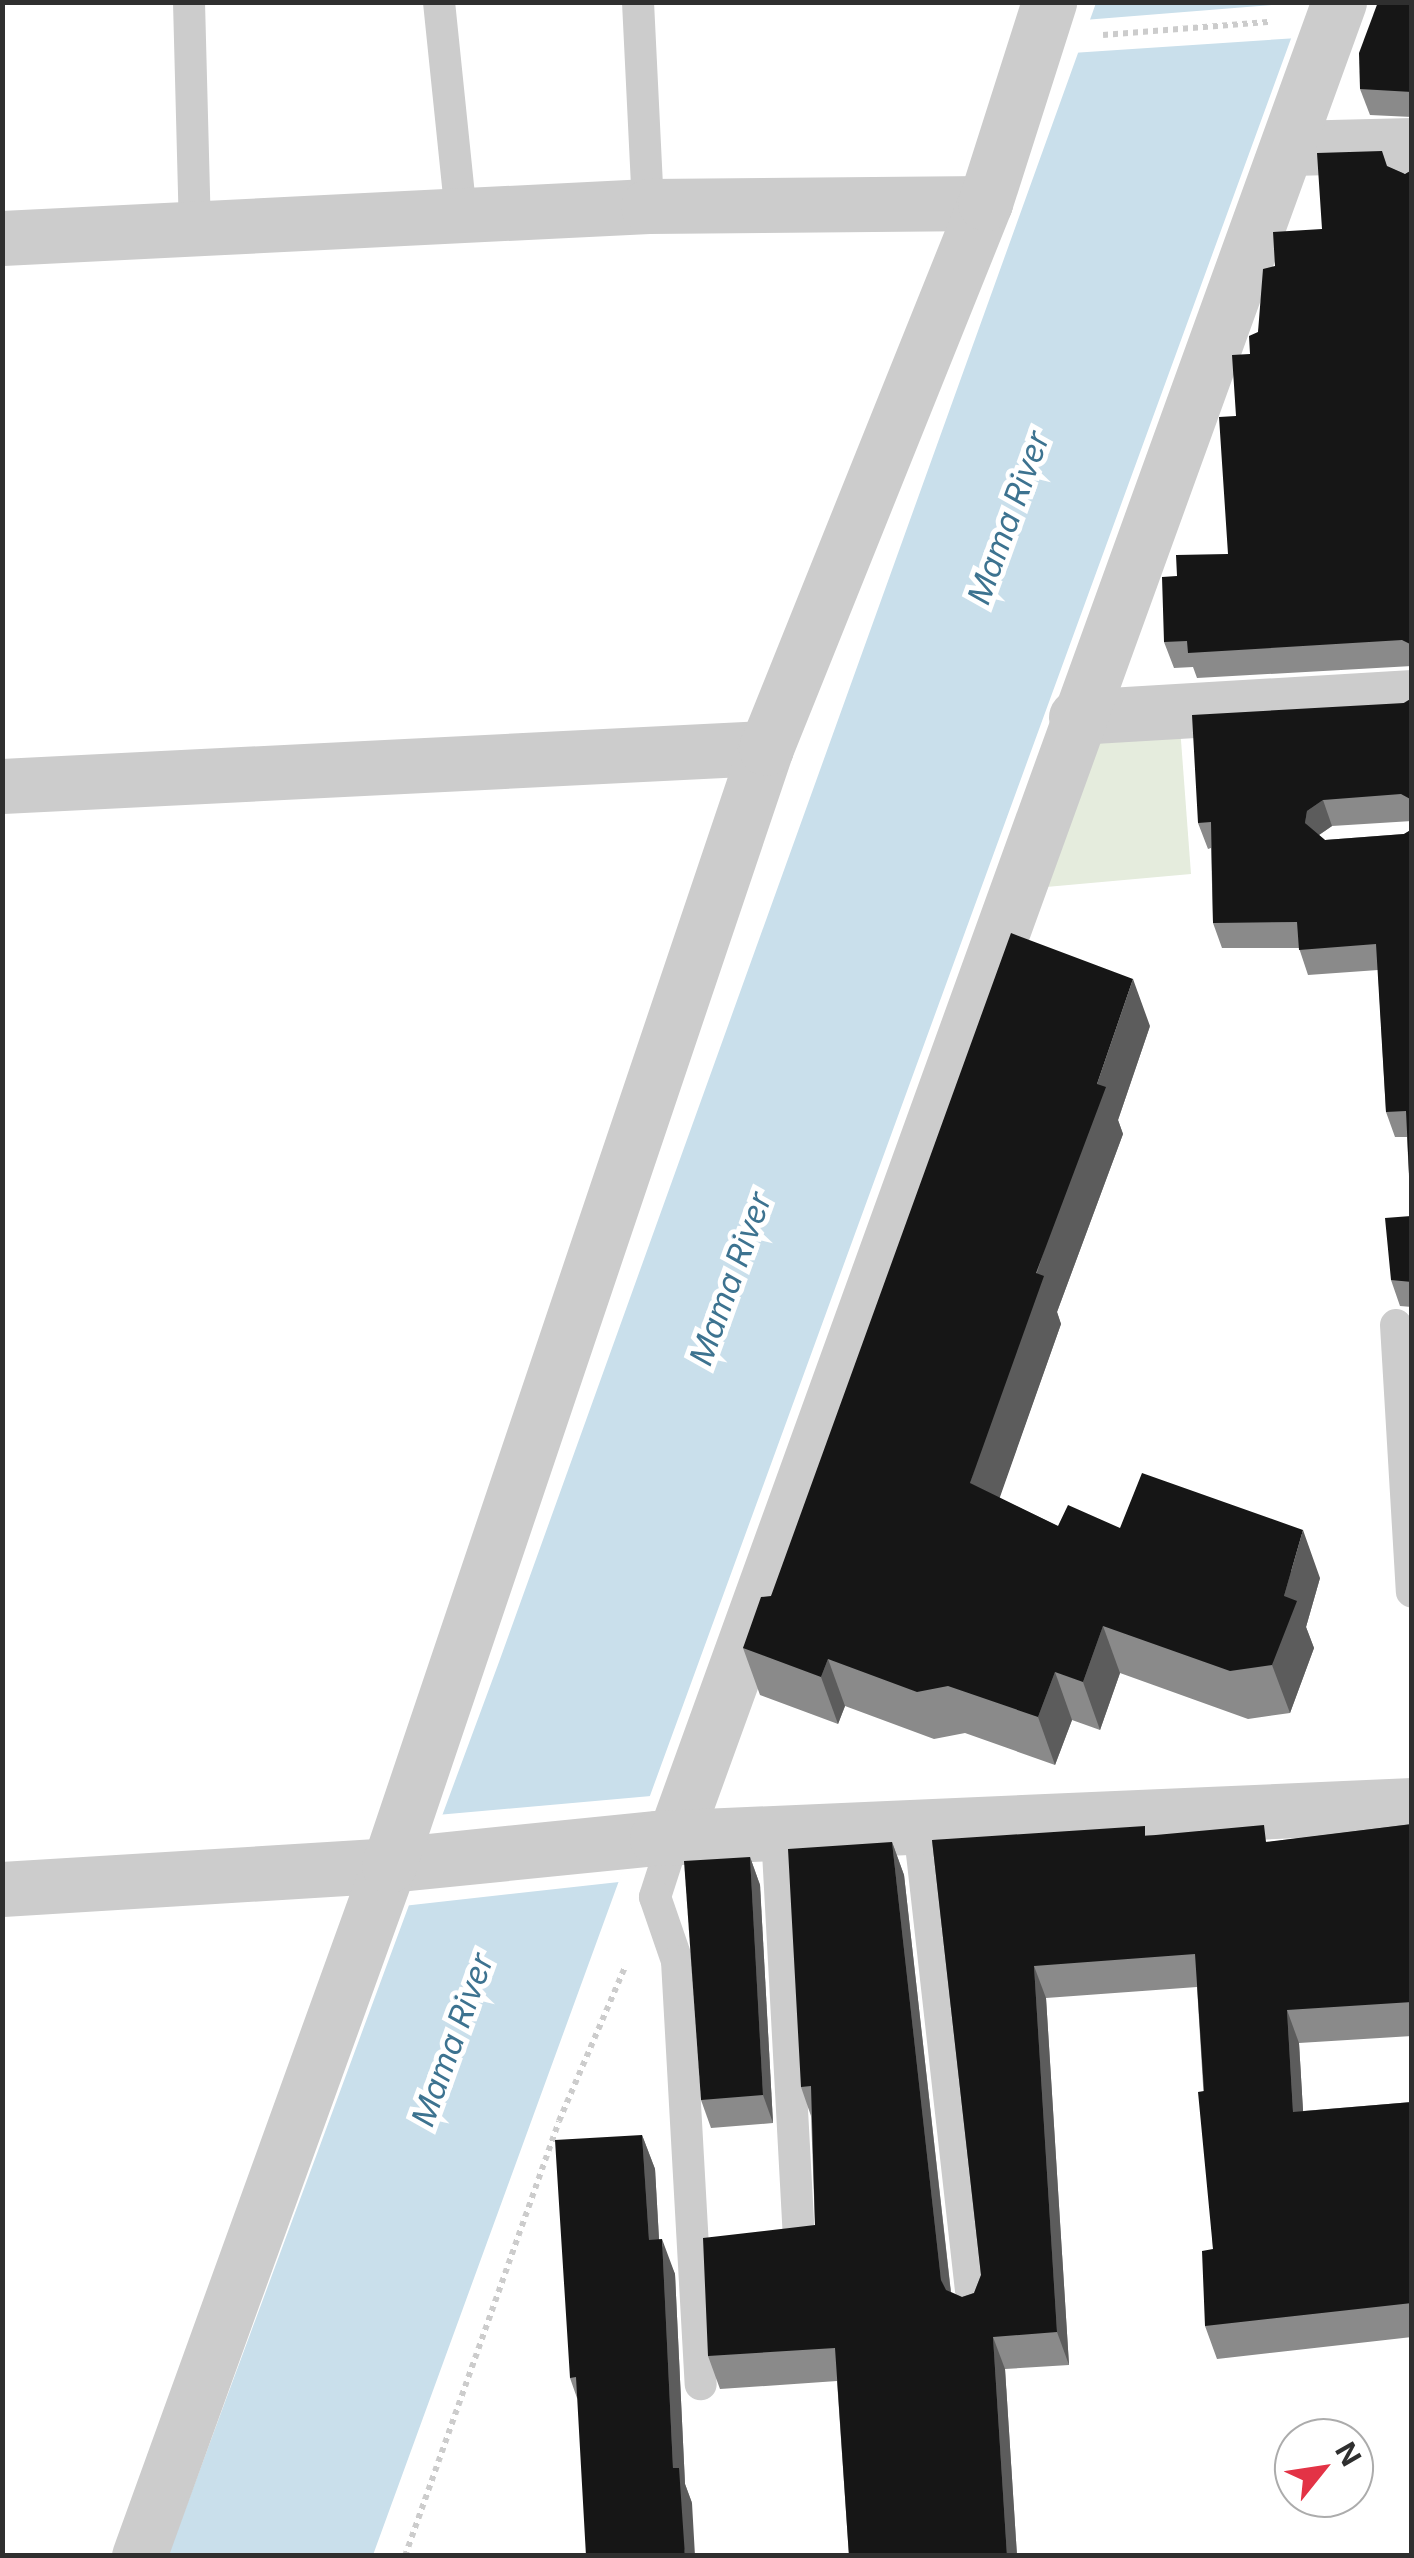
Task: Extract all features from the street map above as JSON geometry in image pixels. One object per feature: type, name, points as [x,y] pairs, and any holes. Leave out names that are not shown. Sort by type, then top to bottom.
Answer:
[{"type":"street","points":[[138,2556],[402,1864],[766,748],[986,203],[1049,2]]},
{"type":"street","points":[[665,1838],[1076,717],[1291,148],[1339,2]]},
{"type":"street","points":[[1291,148],[1411,157]]},
{"type":"street","points":[[2,238],[648,206],[986,203]]},
{"type":"street","points":[[1076,717],[1412,697]]},
{"type":"street","points":[[2,786],[766,748]]},
{"type":"street","points":[[2,1888],[402,1864],[665,1838],[1412,1805]]},
{"type":"lane","points":[[189,2],[195,229]]},
{"type":"lane","points":[[439,2],[461,216]]},
{"type":"lane","points":[[638,2],[648,206]]},
{"type":"lane","points":[[1396,1325],[1412,1592]]},
{"type":"lane","points":[[919,1827],[974,2310]]},
{"type":"lane","points":[[777,1833],[798,2237]]},
{"type":"lane","points":[[665,1838],[655,1897],[677,1961],[702,2384]]},
{"type":"path","points":[[1094,36],[1287,20]]},
{"type":"path","points":[[405,2556],[559,2121],[655,1897]]},
{"type":"green space","points":[[1180,727],[1191,874],[1035,888],[1085,732]]},
{"type":"water","name":"Mama River","points":[[1096,3],[1304,3],[373,2555],[168,2556],[499,1662]]},
{"type":"pier","points":[[1309,2],[1298,38],[1072,53],[1084,20]]},
{"type":"pier","points":[[651,1796],[619,1882],[403,1906],[437,1815]]},
{"type":"building","points":[[1378,2],[1412,2],[1412,92],[1360,89],[1359,53]]},
{"type":"building","points":[[1382,151],[1387,166],[1405,174],[1412,170],[1412,645],[1402,640],[1188,653],[1187,641],[1164,642],[1162,577],[1177,576],[1176,555],[1228,554],[1219,417],[1236,416],[1232,355],[1250,354],[1249,336],[1258,332],[1263,269],[1275,266],[1273,232],[1322,229],[1317,153]]},
{"type":"building","points":[[1412,698],[1412,800],[1401,794],[1323,800],[1307,811],[1305,823],[1325,840],[1404,834],[1412,829],[1412,1282],[1391,1280],[1385,1218],[1411,1216],[1406,1111],[1386,1112],[1376,944],[1299,950],[1297,922],[1213,923],[1211,822],[1198,823],[1192,715],[1404,703]]},
{"type":"building","points":[[1011,933],[1133,979],[1097,1084],[1106,1087],[1036,1273],[1044,1276],[970,1483],[1058,1526],[1068,1505],[1120,1528],[1142,1473],[1303,1530],[1284,1596],[1297,1601],[1272,1665],[1230,1671],[1103,1626],[1083,1682],[1055,1672],[1038,1717],[948,1686],[917,1692],[828,1659],[821,1677],[743,1648],[761,1597],[771,1596]]},
{"type":"building","points":[[1412,1824],[1412,2002],[1287,2010],[1293,2112],[1412,2102],[1412,2303],[1205,2326],[1202,2251],[1213,2249],[1198,2092],[1204,2091],[1195,1954],[1034,1966],[1057,2332],[993,2337],[1007,2556],[849,2556],[835,2348],[708,2356],[703,2238],[815,2225],[811,2086],[801,2087],[788,1849],[892,1842],[941,2280],[946,2290],[962,2297],[974,2293],[981,2275],[932,1840],[1145,1826],[1145,1836],[1264,1825],[1266,1842]]},
{"type":"building","points":[[750,1857],[763,2095],[701,2100],[684,1861]]},
{"type":"building","points":[[642,2135],[649,2240],[662,2239],[673,2468],[679,2468],[685,2556],[586,2556],[576,2377],[570,2378],[555,2140]]}]
